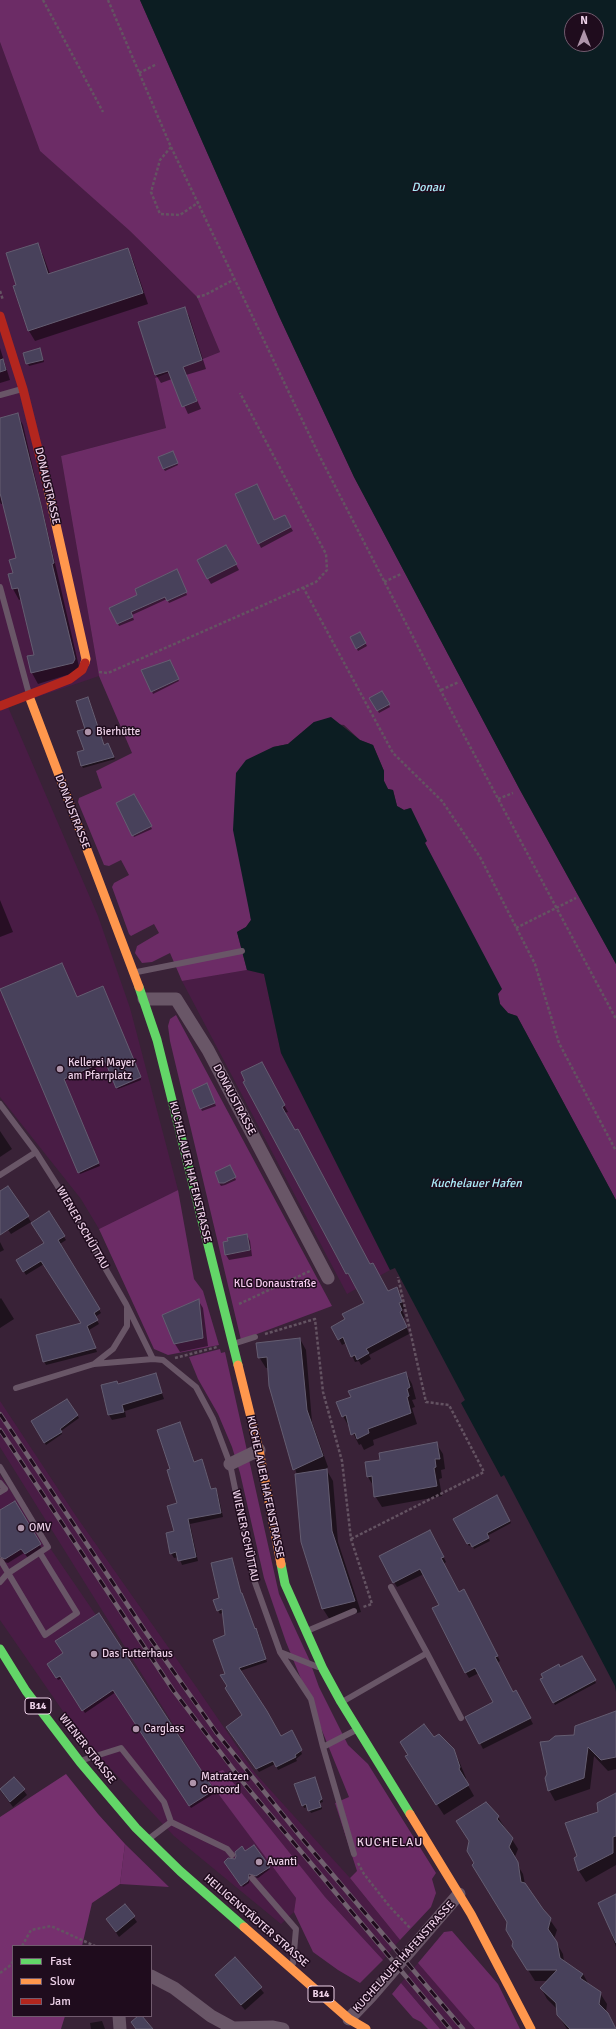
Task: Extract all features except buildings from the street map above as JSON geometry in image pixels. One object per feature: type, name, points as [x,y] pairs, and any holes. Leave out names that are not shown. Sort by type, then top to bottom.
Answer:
[{"type":"street","name":"DONAUSTRASSE","points":[[0,316],[23,389],[83,641],[86,659],[82,670]]},
{"type":"street","points":[[0,706],[70,679],[82,670]]},
{"type":"street","name":"DONAUSTRASSE","points":[[29,696],[45,742],[144,999],[176,999],[208,1050],[328,1278]]},
{"type":"street","name":"KUCHELAUER HAFENSTRASSE","points":[[144,999],[157,1040],[259,1450],[285,1584],[323,1670],[357,1730],[459,1894],[531,2029]]},
{"type":"street","points":[[230,1464],[259,1450]]},
{"type":"street","name":"WIENER STRASSE","points":[[0,1649],[26,1691],[80,1762],[148,1840]]},
{"type":"street","name":"HEILIGENSTÄDTER STRASSE","points":[[148,1840],[180,1871],[292,1969],[352,2024],[366,2029]]},
{"type":"street","name":"KUCHELAUER HAFENSTRASSE","points":[[352,2024],[459,1894]]},
{"type":"street","points":[[152,1977],[174,1988],[210,2016],[233,2028],[273,2027],[283,2029]]},
{"type":"street","points":[[118,2017],[120,2029]]},
{"type":"lane","points":[[0,396],[23,389]]},
{"type":"lane","points":[[0,588],[29,696]]},
{"type":"lane","points":[[135,973],[242,951]]},
{"type":"lane","name":"WIENER SCHÜTTAU","points":[[0,1104],[36,1152],[126,1304],[153,1359]]},
{"type":"lane","points":[[0,1175],[36,1152]]},
{"type":"lane","name":"WIENER SCHÜTTAU","points":[[94,1364],[113,1349],[127,1326],[126,1304]]},
{"type":"lane","points":[[232,1344],[255,1337]]},
{"type":"lane","name":"WIENER SCHÜTTAU","points":[[16,1388],[94,1364],[153,1359],[163,1360],[196,1387],[213,1419],[230,1464],[253,1577],[280,1652],[312,1699],[323,1747],[354,1854]]},
{"type":"lane","points":[[0,1467],[48,1547],[7,1574],[0,1582]]},
{"type":"lane","points":[[0,1483],[5,1489],[0,1492]]},
{"type":"lane","points":[[1,1561],[7,1574],[45,1635],[78,1614],[40,1552]]},
{"type":"lane","points":[[391,1587],[461,1718]]},
{"type":"lane","points":[[306,1631],[354,1611]]},
{"type":"lane","points":[[280,1652],[323,1670]]},
{"type":"lane","points":[[341,1702],[427,1653]]},
{"type":"lane","points":[[323,1747],[357,1730]]},
{"type":"lane","points":[[80,1762],[122,1748],[164,1802],[171,1822],[227,1849],[232,1855]]},
{"type":"lane","points":[[148,1840],[171,1822]]},
{"type":"lane","points":[[252,1878],[296,1929],[292,1969]]},
{"type":"path","points":[[44,0],[103,112]]},
{"type":"path","points":[[108,0],[171,147],[199,202],[320,457],[498,799],[615,1014],[616,1019]]},
{"type":"path","points":[[139,73],[157,64]]},
{"type":"path","points":[[171,147],[160,160],[151,192],[160,214],[180,215],[199,202]]},
{"type":"path","points":[[197,297],[205,295],[235,279]]},
{"type":"path","points":[[82,670],[108,673],[316,582],[327,570],[326,554],[240,393]]},
{"type":"path","points":[[384,582],[400,574]]},
{"type":"path","points":[[303,587],[393,753],[442,801],[480,857],[535,964],[559,1043],[616,1151]]},
{"type":"path","points":[[441,690],[459,682]]},
{"type":"path","points":[[498,799],[513,793]]},
{"type":"path","points":[[516,928],[576,898]]},
{"type":"path","points":[[245,1301],[303,1274]]},
{"type":"path","points":[[351,1539],[484,1472],[449,1405],[426,1402],[398,1277]]},
{"type":"path","points":[[255,1337],[315,1319],[323,1392],[342,1461],[351,1539],[372,1604],[354,1611]]},
{"type":"path","points":[[163,1360],[232,1344]]},
{"type":"path","points":[[354,1854],[368,1879],[390,1906],[421,1939]]},
{"type":"path","points":[[23,1945],[31,1930],[51,1926],[93,1945]]},
{"type":"path","points":[[0,1973],[12,1962]]},
{"type":"shaded area","points":[[0,42],[40,151],[130,231],[197,297],[220,352],[155,378],[166,428],[61,456],[99,676],[8,707],[98,916],[130,1008],[178,1190],[99,1229],[81,1199],[0,1097]]},
{"type":"shaded area","points":[[247,970],[264,974],[281,1053],[390,1270],[347,1294],[182,981]]},
{"type":"shaded area","points":[[0,1401],[76,1516],[255,1773],[350,1878],[400,1940],[383,1960],[325,1897],[206,1776],[296,1898],[294,1912],[281,1924],[174,1836],[80,1736],[0,1620],[0,1475],[198,1764],[0,1447]]},
{"type":"shaded area","points":[[66,1774],[98,1814],[125,1844],[120,1884],[92,1903],[82,1945],[12,1945],[12,2017],[65,2017],[61,2029],[0,2029],[0,1817]]},
{"type":"shaded area","points":[[418,1963],[475,2029],[440,2029],[401,1983]]},
{"type":"green space","points":[[0,0],[140,0],[279,316],[354,477],[520,790],[616,964],[616,1200],[517,1016],[508,1013],[500,1004],[498,994],[425,843],[410,808],[404,810],[397,806],[393,790],[388,789],[384,781],[384,771],[373,745],[360,740],[344,725],[314,722],[288,744],[273,747],[249,906],[251,920],[246,927],[237,932],[247,970],[182,981],[170,953],[152,962],[142,963],[135,953],[137,946],[159,933],[154,924],[131,936],[129,934],[112,887],[114,883],[129,875],[121,860],[109,866],[104,865],[78,802],[79,798],[102,788],[96,771],[132,753],[99,676],[61,456],[166,428],[155,378],[220,352],[197,297],[130,231],[40,151],[0,42]]},
{"type":"green space","name":"KLG Donaustraße","points":[[176,1015],[332,1306],[241,1340],[170,1041],[168,1026],[170,1019]]},
{"type":"green space","points":[[178,1190],[194,1279],[203,1291],[219,1345],[168,1355],[154,1349],[99,1229]]},
{"type":"green space","points":[[220,1349],[221,1353],[225,1352],[279,1594],[309,1659],[319,1687],[348,1745],[368,1764],[436,1873],[432,1879],[436,1893],[431,1907],[400,1940],[350,1878],[357,1871],[335,1803],[349,1797],[286,1642],[264,1578],[240,1473],[232,1447],[218,1414],[198,1379],[189,1357]]},
{"type":"green space","points":[[223,1770],[325,1897],[383,1960],[360,1983],[338,1970],[313,1952],[294,1912],[296,1898],[205,1776]]},
{"type":"green space","points":[[125,1844],[169,1887],[120,1884]]},
{"type":"green space","points":[[452,1931],[498,1984],[520,2029],[475,2029],[418,1963],[444,1932]]},
{"type":"green space","points":[[401,1983],[440,2029],[428,2029],[421,2022],[413,2018],[392,1994]]},
{"type":"water","name":"Donau","points":[[140,0],[616,0],[616,964],[520,790],[354,477],[279,316]]},
{"type":"water","name":"Kuchelauer Hafen","points":[[331,717],[360,740],[373,745],[384,771],[384,781],[388,789],[393,790],[397,806],[404,810],[411,808],[427,841],[425,843],[502,989],[498,994],[500,1004],[508,1013],[517,1016],[616,1200],[616,1692],[615,1686],[504,1475],[501,1477],[461,1403],[465,1400],[395,1268],[390,1270],[281,1053],[264,974],[247,970],[237,932],[246,927],[251,920],[233,830],[236,773],[246,760],[273,747],[288,744],[314,722]]},
{"type":"railway","points":[[0,1414],[145,1631],[216,1732],[300,1836],[463,2029]]},
{"type":"railway","points":[[0,1430],[173,1690],[246,1786],[450,2029]]},
{"type":"traffic: fast","points":[[139,987],[157,1040],[238,1365]]},
{"type":"traffic: fast","points":[[281,1564],[285,1584],[323,1669],[341,1702],[410,1814]]},
{"type":"traffic: fast","points":[[0,1649],[26,1691],[80,1762],[136,1828],[180,1871],[244,1927]]},
{"type":"traffic: slow","points":[[48,489],[86,659],[85,663]]},
{"type":"traffic: slow","points":[[29,696],[139,987]]},
{"type":"traffic: slow","points":[[238,1365],[259,1450],[281,1564]]},
{"type":"traffic: slow","points":[[410,1814],[471,1914],[531,2029]]},
{"type":"traffic: slow","points":[[244,1927],[349,2019],[366,2029]]},
{"type":"traffic: jam","points":[[0,316],[23,389],[48,489]]},
{"type":"traffic: jam","points":[[0,706],[70,679],[82,670],[85,663]]},
{"type":"place","name":"Bierhütte","points":[[88,732]]},
{"type":"place","name":"Kellerei Mayer am Pfarrplatz","points":[[60,1069]]},
{"type":"place","name":"OMV","points":[[21,1528]]},
{"type":"place","name":"Das Futterhaus","points":[[94,1654]]},
{"type":"place","name":"Carglass","points":[[136,1729]]},
{"type":"place","name":"Matratzen Concord","points":[[193,1783]]},
{"type":"place","name":"Avanti","points":[[259,1862]]},
{"type":"district","name":"KUCHELAU","points":[[390,1843]]}]
